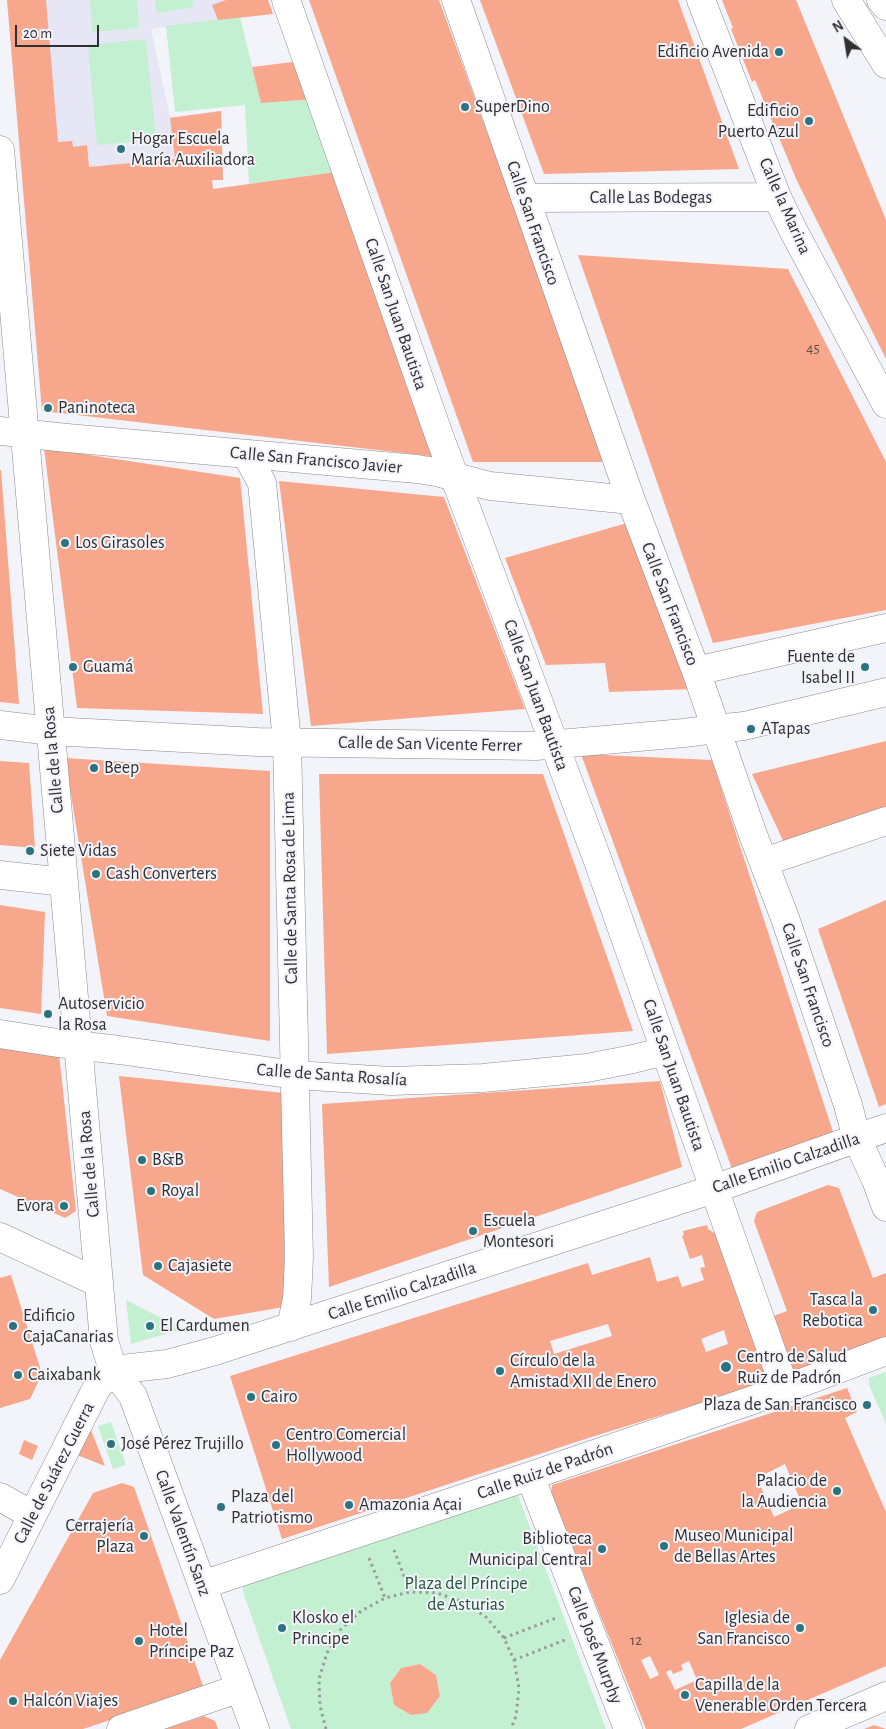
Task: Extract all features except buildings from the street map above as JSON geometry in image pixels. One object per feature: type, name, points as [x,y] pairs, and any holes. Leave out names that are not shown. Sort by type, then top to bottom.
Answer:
[{"type":"street","name":"Calle San Juan Bautista","points":[[286,0],[440,438],[598,861],[785,1389]]},
{"type":"street","name":"Calle San Francisco","points":[[456,0],[630,500],[696,671],[715,729],[785,918],[845,1096],[857,1139],[886,1207]]},
{"type":"street","name":"Calle la Marina","points":[[701,0],[777,197],[886,404]]},
{"type":"street","points":[[846,0],[886,64]]},
{"type":"street","points":[[881,0],[886,6]]},
{"type":"street","name":"Calle de la Rosa","points":[[0,160],[12,432],[51,731],[104,1341],[113,1370]]},
{"type":"street","name":"Calle Las Bodegas","points":[[524,198],[777,197]]},
{"type":"street","name":"Calle San Francisco Javier","points":[[12,432],[417,469],[490,486],[630,500]]},
{"type":"street","name":"Calle de Santa Rosa de Lima","points":[[246,454],[262,483],[287,742],[300,1257],[297,1299],[291,1327]]},
{"type":"street","points":[[696,671],[886,628]]},
{"type":"street","name":"Calle de San Vicente Ferrer","points":[[0,725],[51,731],[287,742],[554,745],[744,726],[886,692]]},
{"type":"street","points":[[764,862],[886,822]]},
{"type":"street","points":[[0,875],[64,882]]},
{"type":"street","name":"Calle de Santa Rosalía","points":[[0,1034],[295,1075],[391,1081],[474,1078],[587,1068],[665,1051]]},
{"type":"street","name":"Calle Emilio Calzadilla","points":[[113,1370],[168,1364],[216,1351],[714,1189],[886,1128]]},
{"type":"street","points":[[0,1237],[99,1283]]},
{"type":"street","name":"Calle Ruiz de Padrón","points":[[202,1585],[530,1476],[785,1389],[886,1352]]},
{"type":"street","name":"Calle de Suárez Guerra","points":[[0,1580],[97,1387],[113,1370]]},
{"type":"street","name":"Calle Valentín Sanz","points":[[113,1370],[133,1396],[255,1729]]},
{"type":"street","name":"Calle José Murphy","points":[[530,1476],[628,1729]]},
{"type":"street","points":[[0,1497],[32,1515]]},
{"type":"street","points":[[121,1729],[240,1688]]},
{"type":"street","points":[[809,1729],[886,1696]]},
{"type":"path","points":[[393,1546],[410,1592]]},
{"type":"path","points":[[368,1554],[385,1598]]},
{"type":"path","points":[[326,1729],[320,1706],[320,1679],[327,1653],[341,1629],[361,1611],[385,1598],[410,1592],[437,1593],[463,1602],[486,1617],[504,1638],[514,1660],[519,1688],[516,1716],[511,1729]]},
{"type":"path","points":[[504,1638],[559,1616]]},
{"type":"path","points":[[514,1660],[568,1639]]},
{"type":"shaded area","name":"Hogar Escuela María Auxiliadora","points":[[7,0],[268,0],[273,14],[151,29],[170,117],[221,111],[223,180],[212,181],[216,224],[27,241]]},
{"type":"green space","points":[[90,0],[137,0],[139,28],[92,32]]},
{"type":"green space","points":[[155,0],[192,0],[194,7],[157,13]]},
{"type":"green space","points":[[240,17],[261,103],[315,99],[336,172],[249,184],[245,105],[175,112],[166,26]]},
{"type":"green space","points":[[146,39],[156,140],[97,145],[88,45]]},
{"type":"green space","points":[[126,1300],[183,1329],[131,1344]]},
{"type":"green space","points":[[886,1372],[886,1424],[869,1385],[869,1378]]},
{"type":"green space","points":[[111,1422],[126,1465],[113,1469],[98,1426]]},
{"type":"green space","name":"Plaza del Príncipe de Asturias","points":[[516,1490],[606,1729],[291,1729],[243,1592],[243,1583]],"holes":[[[420,1664],[436,1675],[440,1696],[427,1712],[411,1715],[394,1705],[390,1683],[401,1668]]]},
{"type":"place","name":"Edificio Avenida","points":[[779,52]]},
{"type":"place","name":"SuperDino","points":[[465,107]]},
{"type":"place","name":"Edificio Puerto Azul","points":[[809,121]]},
{"type":"place","name":"Hogar Escuela María Auxiliadora","points":[[121,149]]},
{"type":"place","name":"Paninoteca","points":[[48,408]]},
{"type":"place","name":"Los Girasoles","points":[[65,543]]},
{"type":"place","name":"Guamá","points":[[73,667]]},
{"type":"place","name":"Fuente de Isabel II","points":[[865,667]]},
{"type":"place","name":"ATapas","points":[[751,729]]},
{"type":"place","name":"Beep","points":[[94,768]]},
{"type":"place","name":"Siete Vidas","points":[[30,851]]},
{"type":"place","name":"Cash Converters","points":[[96,874]]},
{"type":"place","name":"Autoservicio la Rosa","points":[[48,1014]]},
{"type":"place","name":"B&B","points":[[142,1160]]},
{"type":"place","name":"Royal","points":[[151,1191]]},
{"type":"place","name":"Evora","points":[[64,1206]]},
{"type":"place","name":"Escuela Montesori","points":[[473,1231]]},
{"type":"place","name":"Cajasiete","points":[[158,1266]]},
{"type":"place","name":"Tasca la Rebotica","points":[[873,1310]]},
{"type":"place","name":"Edificio CajaCanarias","points":[[13,1326]]},
{"type":"place","name":"El Cardumen","points":[[150,1326]]},
{"type":"place","name":"Centro de Salud Ruiz de Padrón","points":[[726,1367]]},
{"type":"place","name":"Círculo de la Amistad XII de Enero","points":[[500,1371]]},
{"type":"place","name":"Caixabank","points":[[18,1375]]},
{"type":"place","name":"Cairo","points":[[251,1397]]},
{"type":"place","name":"Plaza de San Francisco","points":[[867,1405]]},
{"type":"place","name":"José Pérez Trujillo","points":[[111,1444]]},
{"type":"place","name":"Centro Comercial Hollywood","points":[[276,1445]]},
{"type":"place","name":"Palacio de la Audiencia","points":[[837,1491]]},
{"type":"place","name":"Amazonia Açai","points":[[349,1505]]},
{"type":"place","name":"Plaza del Patriotismo","points":[[221,1507]]},
{"type":"place","name":"Cerrajería Plaza","points":[[144,1536]]},
{"type":"place","name":"Museo Municipal de Bellas Artes","points":[[664,1546]]},
{"type":"place","name":"Biblioteca Municipal Central","points":[[602,1549]]},
{"type":"place","name":"Klosko el Principe","points":[[282,1628]]},
{"type":"place","name":"Iglesia de San Francisco","points":[[800,1628]]},
{"type":"place","name":"Hotel Príncipe Paz","points":[[139,1641]]},
{"type":"place","name":"Capilla de la Venerable Orden Tercera","points":[[685,1695]]},
{"type":"place","name":"Halcón Viajes","points":[[13,1701]]}]
